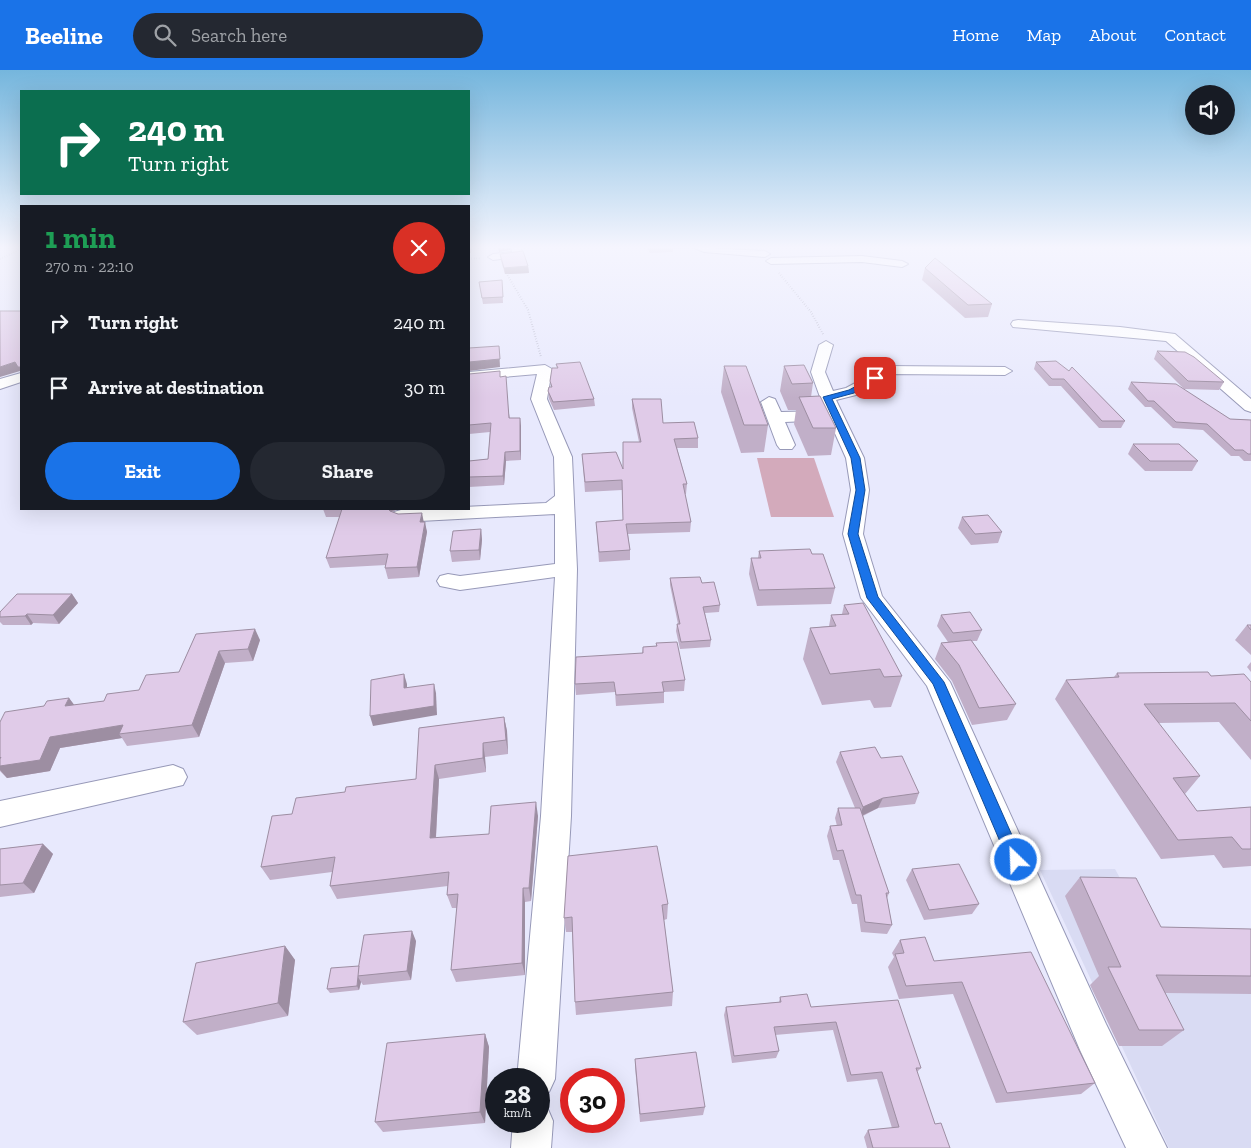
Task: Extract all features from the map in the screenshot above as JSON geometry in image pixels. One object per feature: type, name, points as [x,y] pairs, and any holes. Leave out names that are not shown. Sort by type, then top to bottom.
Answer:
[{"type":"street","points":[[1018,324],[1120,331],[1170,337],[1251,407]]},
{"type":"street","points":[[826,345],[818,372],[855,458],[860,490],[853,534],[872,598],[938,682],[1093,1037],[1148,1148]]},
{"type":"street","points":[[470,376],[545,369],[540,399],[562,457],[566,569],[556,816],[537,1068]]},
{"type":"street","points":[[786,445],[772,410],[831,406],[888,370],[1005,371]]},
{"type":"street","points":[[0,384],[20,377]]},
{"type":"street","points":[[401,516],[551,509],[564,498]]},
{"type":"street","points":[[448,581],[460,583],[566,569]]},
{"type":"street","points":[[0,814],[172,777]]},
{"type":"street","points":[[531,1148],[532,1133]]},
{"type":"path","points":[[520,297],[528,310],[545,369]]},
{"type":"path","points":[[797,297],[809,310],[822,329],[826,345]]},
{"type":"shaded area","points":[[757,458],[814,458],[834,517],[771,517]]},
{"type":"shaded area","points":[[1115,869],[1149,931],[1251,929],[1251,1148],[1169,1148],[1040,870]]},
{"type":"building","points":[[959,297],[984,297],[992,304],[968,305]]},
{"type":"building","points":[[0,311],[20,311],[20,367],[15,362],[0,367]]},
{"type":"building","points":[[499,346],[500,359],[470,362],[470,348]]},
{"type":"building","points":[[1157,351],[1185,352],[1194,357],[1224,382],[1188,381]]},
{"type":"building","points":[[1056,361],[1069,371],[1072,367],[1125,421],[1102,421],[1064,379],[1052,379],[1036,362]]},
{"type":"building","points":[[580,362],[594,399],[553,402],[548,391],[549,387],[552,387],[550,381],[552,368],[558,368],[556,364]]},
{"type":"building","points":[[804,365],[813,383],[792,384],[784,366]]},
{"type":"building","points":[[724,366],[746,366],[768,425],[744,425]]},
{"type":"building","points":[[500,371],[500,377],[506,376],[509,418],[520,418],[520,451],[505,452],[503,476],[470,477],[470,461],[488,459],[491,423],[470,425],[470,374]]},
{"type":"building","points":[[1131,382],[1176,384],[1230,419],[1251,420],[1251,454],[1243,450],[1235,450],[1207,424],[1176,422],[1154,401],[1148,401]]},
{"type":"building","points":[[820,396],[836,428],[813,428],[799,397]]},
{"type":"building","points":[[632,399],[661,399],[663,423],[694,422],[698,438],[674,439],[687,484],[683,484],[691,522],[626,524],[630,550],[599,552],[596,522],[623,520],[622,480],[585,482],[582,454],[616,452],[623,469],[623,442],[641,442]]},
{"type":"building","points":[[1133,444],[1179,444],[1198,461],[1150,461]]},
{"type":"building","points":[[342,510],[389,510],[398,514],[422,513],[420,522],[425,522],[417,567],[385,568],[388,554],[326,558]]},
{"type":"building","points":[[988,515],[1002,532],[975,534],[962,517]]},
{"type":"building","points":[[481,529],[479,550],[450,551],[453,531]]},
{"type":"building","points":[[810,549],[812,554],[823,554],[835,588],[759,590],[751,558],[761,558],[759,551]]},
{"type":"building","points":[[700,577],[702,583],[714,582],[720,605],[703,607],[711,640],[681,642],[677,624],[680,624],[670,578]]},
{"type":"building","points":[[17,594],[72,594],[53,615],[27,614],[25,616],[0,617],[0,612]]},
{"type":"building","points":[[863,603],[902,676],[884,677],[880,669],[830,674],[810,628],[836,626],[831,615],[849,614],[844,605]]},
{"type":"building","points":[[970,612],[982,630],[953,633],[941,615]]},
{"type":"building","points":[[255,629],[248,649],[219,651],[192,725],[119,734],[123,725],[50,737],[40,760],[0,766],[0,722],[5,712],[44,706],[47,701],[69,698],[65,706],[104,701],[107,694],[139,690],[146,675],[179,672],[196,634]]},
{"type":"building","points":[[971,640],[1016,704],[979,708],[959,665],[941,643]]},
{"type":"building","points":[[677,642],[685,680],[662,682],[664,692],[616,695],[614,682],[575,684],[576,657],[643,653],[643,647],[657,646],[656,643]]},
{"type":"building","points":[[1208,672],[1211,676],[1244,674],[1251,682],[1251,721],[1235,703],[1144,704],[1200,776],[1173,778],[1197,811],[1251,807],[1251,849],[1242,849],[1232,837],[1178,840],[1066,680],[1119,677],[1117,673]]},
{"type":"building","points":[[404,674],[404,688],[434,684],[434,706],[370,716],[371,680]]},
{"type":"building","points":[[504,717],[506,740],[483,743],[483,758],[435,765],[430,838],[489,834],[491,806],[536,802],[529,888],[523,888],[522,963],[451,970],[458,894],[447,895],[449,872],[330,886],[335,857],[261,867],[272,816],[292,814],[296,798],[345,792],[346,787],[416,779],[419,728]]},
{"type":"building","points":[[875,747],[881,758],[902,756],[919,793],[883,798],[863,807],[840,752]]},
{"type":"building","points":[[838,808],[860,808],[889,893],[886,893],[892,925],[865,922],[861,895],[856,895],[843,850],[837,851],[830,826],[842,825]]},
{"type":"building","points":[[43,844],[23,883],[0,885],[0,849]]},
{"type":"building","points":[[657,846],[668,904],[662,905],[673,992],[575,1002],[572,917],[564,918],[568,856]]},
{"type":"building","points":[[959,864],[979,904],[929,910],[912,869]]},
{"type":"building","points":[[1080,877],[1136,878],[1161,927],[1251,929],[1251,976],[1156,975],[1184,1030],[1139,1030],[1108,967],[1121,967]]},
{"type":"building","points":[[412,931],[407,971],[357,976],[364,935]]},
{"type":"building","points":[[925,937],[934,961],[1031,952],[1095,1083],[1007,1093],[962,982],[906,986],[895,954],[904,953],[900,940]]},
{"type":"building","points":[[285,946],[278,1003],[183,1022],[196,963]]},
{"type":"building","points":[[359,966],[357,986],[327,989],[331,968]]},
{"type":"building","points":[[807,994],[811,1007],[898,1000],[921,1068],[916,1068],[935,1124],[941,1123],[950,1148],[873,1148],[868,1130],[899,1127],[882,1072],[851,1075],[836,1022],[774,1027],[779,1051],[734,1056],[726,1007],[781,1002],[780,997]]},
{"type":"building","points":[[485,1034],[480,1112],[375,1122],[387,1043]]},
{"type":"building","points":[[696,1052],[705,1107],[640,1114],[635,1059]]},
{"type":"route","points":[[875,378],[851,392],[827,397],[832,412],[855,458],[860,490],[853,534],[872,598],[938,682],[1016,860]]}]
